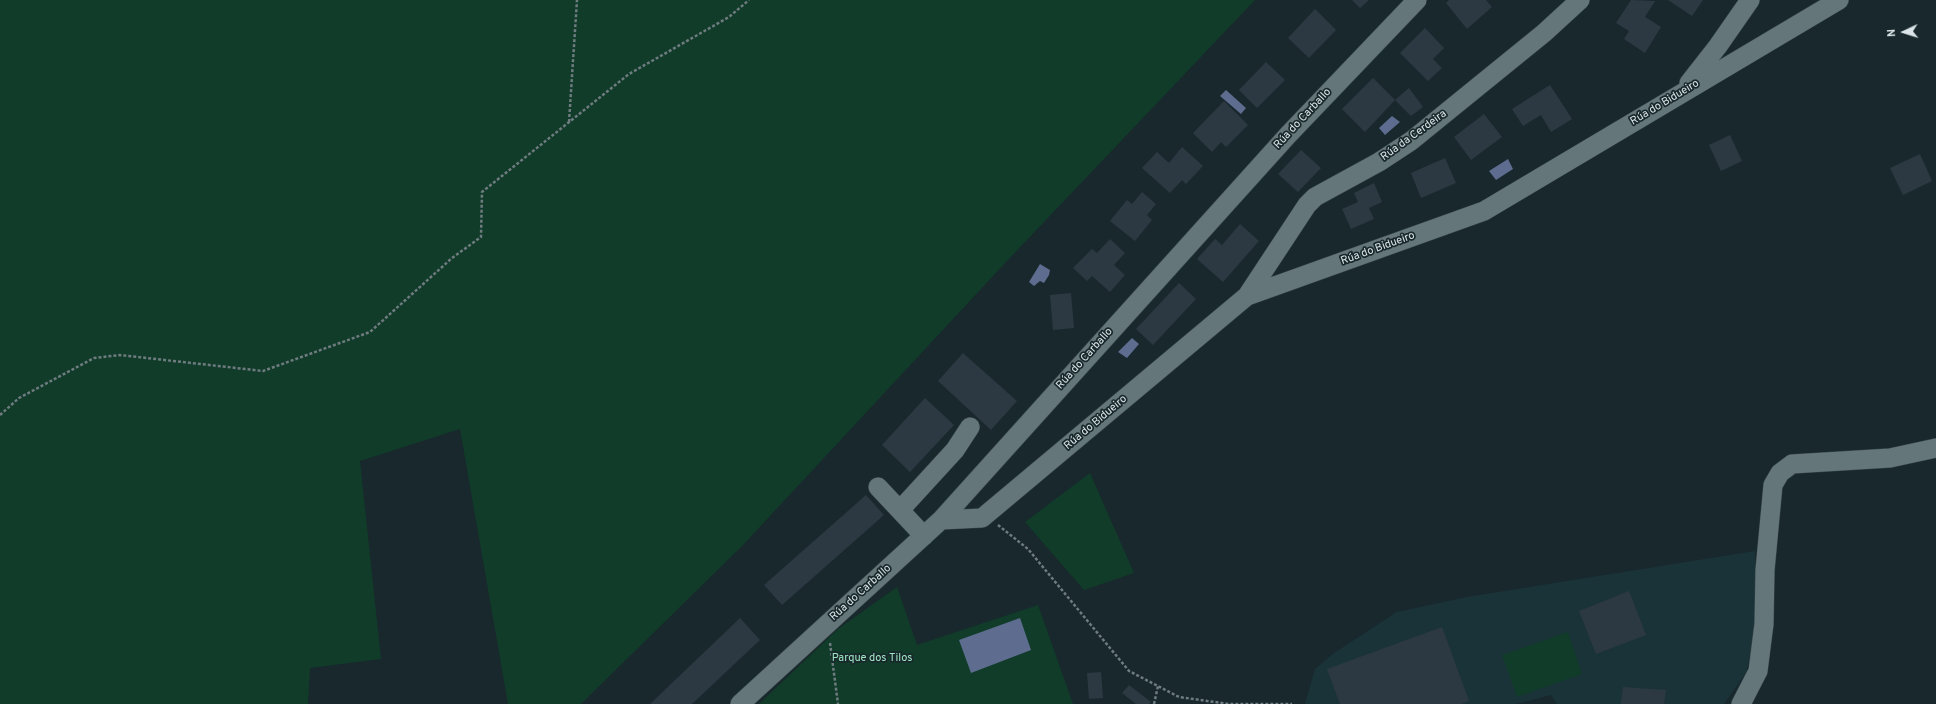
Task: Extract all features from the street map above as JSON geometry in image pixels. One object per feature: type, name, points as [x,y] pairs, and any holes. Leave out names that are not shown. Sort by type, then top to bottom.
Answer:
[{"type":"street","name":"Rúa do Carballo","points":[[740,704],[941,520],[1288,135],[1417,0]]},
{"type":"street","name":"Rúa da Cerdeira","points":[[1247,296],[1307,204],[1315,197],[1379,162],[1411,141],[1544,33],[1580,0]]},
{"type":"street","points":[[1682,92],[1718,46],[1750,0]]},
{"type":"street","name":"Rúa do Bidueiro","points":[[941,520],[982,518],[1247,296],[1484,211],[1839,0]]},
{"type":"street","points":[[900,510],[955,450],[970,427]]},
{"type":"street","points":[[1744,702],[1758,671],[1764,624],[1770,510],[1773,485],[1780,473],[1792,464],[1890,458],[1936,448]]},
{"type":"street","points":[[878,487],[924,536]]},
{"type":"path","points":[[569,122],[577,0]]},
{"type":"path","points":[[0,415],[19,398],[94,358],[120,355],[263,371],[370,332],[452,258],[481,237],[482,192],[629,74],[729,16],[749,0]]},
{"type":"path","points":[[991,510],[996,524],[1028,549],[1129,671],[1179,697],[1229,704],[1292,704]]},
{"type":"path","points":[[825,626],[832,648],[838,704]]},
{"type":"path","points":[[1154,704],[1158,686]]},
{"type":"shaded area","points":[[1755,551],[1755,631],[1746,673],[1724,704],[1557,704],[1551,695],[1516,704],[1305,704],[1315,669],[1334,653],[1397,612],[1467,597]]},
{"type":"green space","points":[[0,0],[1255,0],[1006,262],[743,545],[581,704],[508,704],[460,429],[360,461],[381,659],[310,668],[308,704],[0,704]]},
{"type":"green space","points":[[1090,473],[1134,573],[1084,590],[1025,522]]},
{"type":"green space","name":"Parque dos Tilos","points":[[897,587],[917,645],[1038,605],[1073,704],[759,704],[838,629]]},
{"type":"green space","points":[[1568,632],[1582,674],[1517,697],[1502,655]]},
{"type":"water","points":[[1226,90],[1246,108],[1241,114],[1220,96]]},
{"type":"water","points":[[1392,116],[1400,122],[1385,135],[1379,128]]},
{"type":"water","points":[[1508,159],[1513,169],[1496,180],[1489,171]]},
{"type":"water","points":[[1040,264],[1050,270],[1049,275],[1044,283],[1040,281],[1034,286],[1029,282]]},
{"type":"water","points":[[1132,338],[1139,344],[1127,358],[1118,352]]},
{"type":"water","points":[[1020,618],[1031,650],[971,673],[959,640]]},
{"type":"building","points":[[1352,0],[1369,0],[1360,8]]},
{"type":"building","points":[[1449,0],[1486,0],[1492,7],[1467,29],[1446,3]]},
{"type":"building","points":[[1631,0],[1655,1],[1645,17],[1661,27],[1645,53],[1624,39],[1629,31],[1616,23]]},
{"type":"building","points":[[1668,0],[1703,0],[1692,16]]},
{"type":"building","points":[[1315,9],[1336,30],[1309,58],[1288,38]]},
{"type":"building","points":[[1425,28],[1444,48],[1433,59],[1442,68],[1428,81],[1400,53]]},
{"type":"building","points":[[1266,62],[1285,80],[1257,108],[1239,90]]},
{"type":"building","points":[[1373,78],[1395,100],[1365,132],[1342,109]]},
{"type":"building","points":[[1550,85],[1572,119],[1551,132],[1541,115],[1523,126],[1512,109]]},
{"type":"building","points":[[1409,88],[1423,107],[1411,116],[1395,100]]},
{"type":"building","points":[[1224,101],[1248,125],[1226,147],[1221,142],[1212,152],[1193,133]]},
{"type":"building","points":[[1484,114],[1502,137],[1471,160],[1454,137]]},
{"type":"building","points":[[1730,135],[1742,161],[1721,171],[1709,145]]},
{"type":"building","points":[[1182,147],[1203,166],[1186,184],[1182,180],[1170,193],[1142,168],[1157,152],[1169,163]]},
{"type":"building","points":[[1301,150],[1321,168],[1298,192],[1278,174]]},
{"type":"building","points":[[1920,154],[1932,181],[1903,195],[1890,168]]},
{"type":"building","points":[[1445,158],[1456,183],[1421,198],[1411,173]]},
{"type":"building","points":[[1374,183],[1382,202],[1369,208],[1374,219],[1351,229],[1342,209],[1358,202],[1354,193]]},
{"type":"building","points":[[1142,192],[1156,204],[1147,215],[1152,220],[1135,241],[1110,221],[1127,200],[1132,204]]},
{"type":"building","points":[[1240,224],[1259,241],[1223,282],[1197,259],[1215,239],[1222,245]]},
{"type":"building","points":[[1110,239],[1125,253],[1114,265],[1125,275],[1110,292],[1092,276],[1087,281],[1073,268],[1092,249],[1097,253]]},
{"type":"building","points":[[1179,283],[1196,299],[1153,345],[1136,329]]},
{"type":"building","points":[[1071,293],[1074,328],[1053,330],[1050,295]]},
{"type":"building","points":[[963,353],[1017,401],[991,430],[938,381]]},
{"type":"building","points":[[925,398],[954,425],[910,472],[882,445]]},
{"type":"building","points":[[866,495],[884,515],[782,605],[764,585]]},
{"type":"building","points":[[1629,591],[1646,635],[1596,654],[1579,611]]},
{"type":"building","points":[[740,618],[760,640],[692,704],[650,704]]},
{"type":"building","points":[[1442,627],[1469,701],[1461,704],[1340,704],[1327,669]]},
{"type":"building","points":[[1101,672],[1103,698],[1089,699],[1087,673]]},
{"type":"building","points":[[1129,685],[1151,702],[1149,704],[1136,704],[1122,693]]},
{"type":"building","points":[[1623,687],[1666,690],[1664,704],[1621,704]]}]
